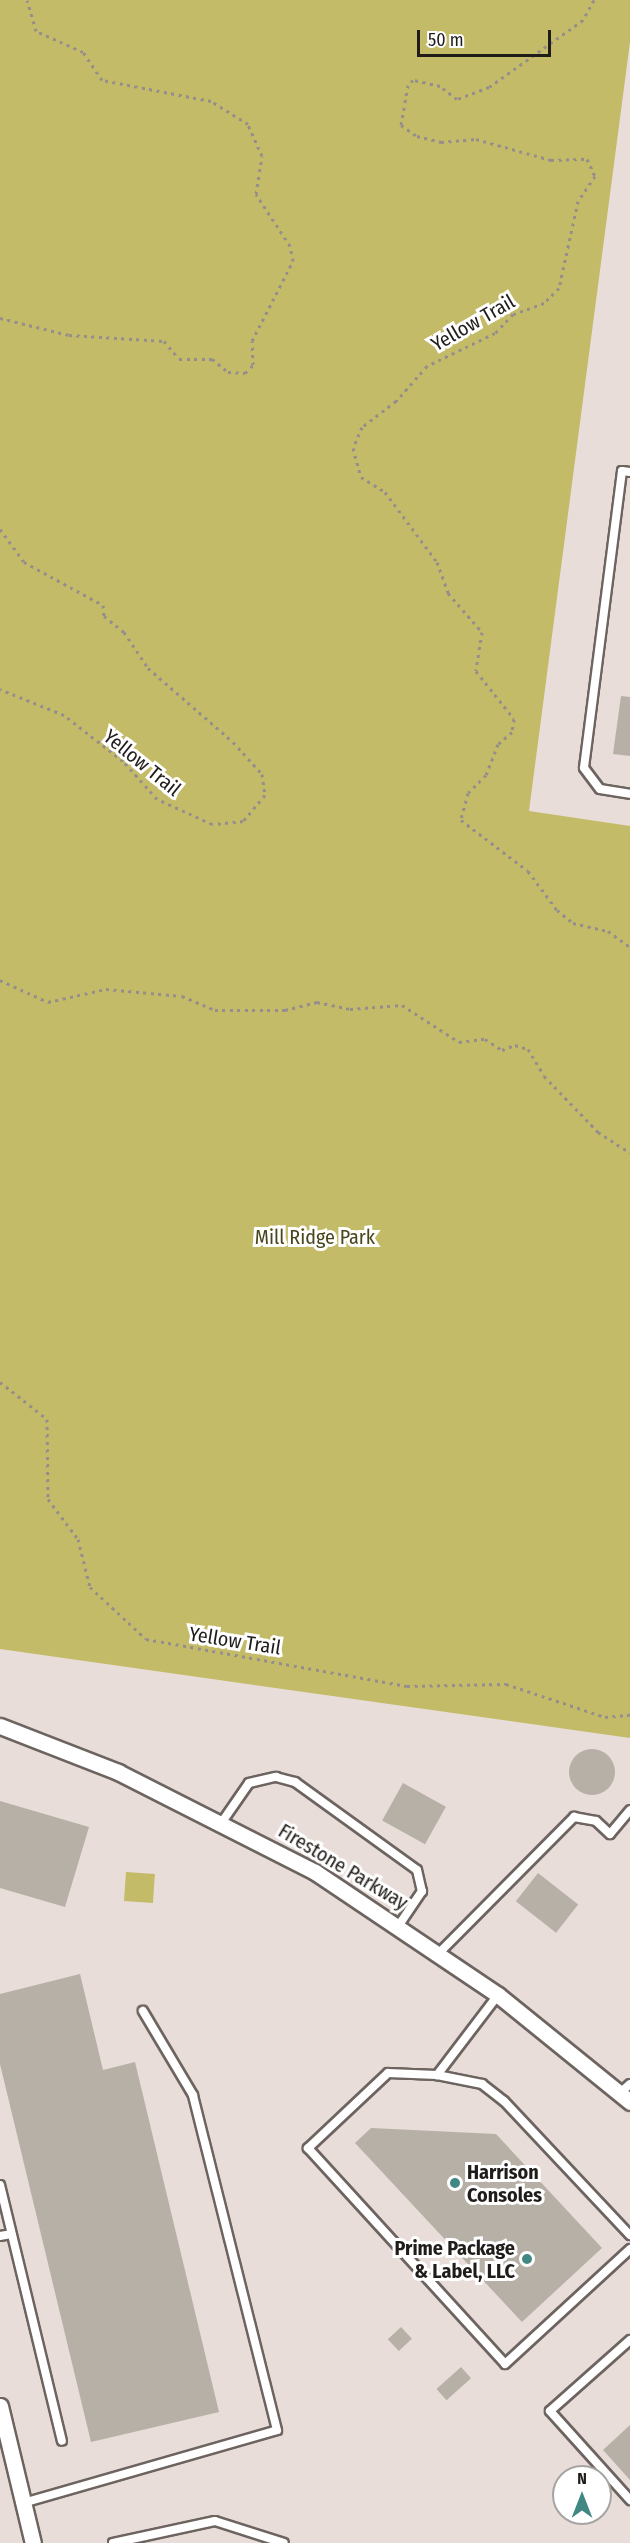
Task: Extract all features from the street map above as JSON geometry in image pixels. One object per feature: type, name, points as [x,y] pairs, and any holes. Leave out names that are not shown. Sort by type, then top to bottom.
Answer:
[{"type":"street","name":"Firestone Parkway","points":[[0,1726],[222,1822],[399,1925],[498,1995],[627,2093]]},
{"type":"street","points":[[1,2412],[33,2543]]},
{"type":"lane","points":[[630,472],[622,471],[584,768],[600,789],[630,794]]},
{"type":"lane","points":[[222,1822],[249,1783],[276,1777],[295,1782],[417,1870],[422,1891],[399,1925]]},
{"type":"lane","points":[[439,1953],[574,1817],[596,1821],[610,1834],[630,1810]]},
{"type":"lane","points":[[438,2075],[498,1995]]},
{"type":"lane","points":[[23,2503],[277,2430],[193,2095],[143,2012]]},
{"type":"lane","points":[[630,2235],[504,2101],[482,2084],[438,2075],[388,2073],[308,2148],[505,2364],[630,2249]]},
{"type":"lane","points":[[0,2186],[62,2441]]},
{"type":"lane","points":[[0,2236],[11,2234]]},
{"type":"lane","points":[[630,2340],[550,2411],[630,2500]]},
{"type":"lane","points":[[113,2543],[215,2521],[285,2543]]},
{"type":"path","points":[[0,318],[69,335],[164,341],[179,359],[212,359],[228,372],[245,373],[253,364],[252,341],[293,261],[291,246],[256,194],[262,156],[248,124],[211,100],[102,80],[83,52],[36,32],[27,0]]},
{"type":"path","name":"Yellow Trail","points":[[594,0],[583,20],[489,87],[457,99],[440,86],[413,80],[408,85],[401,125],[417,136],[441,142],[476,139],[551,160],[587,159],[595,176],[578,201],[560,288],[544,303],[513,314],[495,333],[427,366],[396,401],[362,427],[353,448],[361,477],[385,492],[437,562],[448,593],[482,632],[476,671],[514,719],[512,732],[498,744],[486,774],[468,793],[461,820],[528,871],[556,910],[573,922],[608,931],[630,947]]},
{"type":"path","name":"Yellow Trail","points":[[0,529],[24,562],[103,605],[104,616],[124,632],[154,675],[233,742],[262,774],[266,795],[243,821],[212,824],[157,800],[123,761],[64,716],[0,689]]},
{"type":"path","points":[[0,980],[48,1002],[106,989],[182,996],[215,1010],[285,1010],[316,1002],[351,1009],[402,1005],[459,1042],[485,1039],[502,1050],[515,1045],[528,1049],[544,1076],[598,1132],[630,1153]]},
{"type":"path","name":"Yellow Trail","points":[[0,1382],[47,1419],[48,1499],[78,1539],[90,1587],[146,1639],[407,1686],[506,1684],[605,1717],[630,1715]]},
{"type":"green space","name":"Mill Ridge Park","points":[[0,0],[630,0],[630,42],[529,811],[630,826],[630,1738],[0,1649]]},
{"type":"green space","points":[[126,1872],[155,1874],[153,1903],[124,1901]]},
{"type":"building","points":[[621,696],[630,697],[630,756],[613,754]]},
{"type":"building","points":[[592,1749],[608,1756],[615,1772],[608,1788],[592,1795],[576,1788],[569,1772],[576,1756]]},
{"type":"building","points":[[403,1783],[446,1807],[425,1844],[382,1821]]},
{"type":"building","points":[[0,1801],[89,1827],[65,1907],[0,1888]]},
{"type":"building","points":[[538,1873],[578,1904],[556,1933],[516,1901]]},
{"type":"building","points":[[80,1974],[103,2070],[135,2062],[219,2412],[91,2442],[0,2064],[0,1994]]},
{"type":"building","points":[[371,2128],[496,2134],[602,2248],[522,2322],[355,2143]]},
{"type":"building","points":[[401,2327],[412,2339],[399,2351],[388,2339]]},
{"type":"building","points":[[461,2367],[471,2378],[447,2400],[436,2389]]},
{"type":"building","points":[[630,2425],[630,2480],[603,2450]]},
{"type":"place","name":"Harrison Consoles","points":[[455,2183]]},
{"type":"place","name":"Prime Package & Label, LLC","points":[[527,2259]]}]
